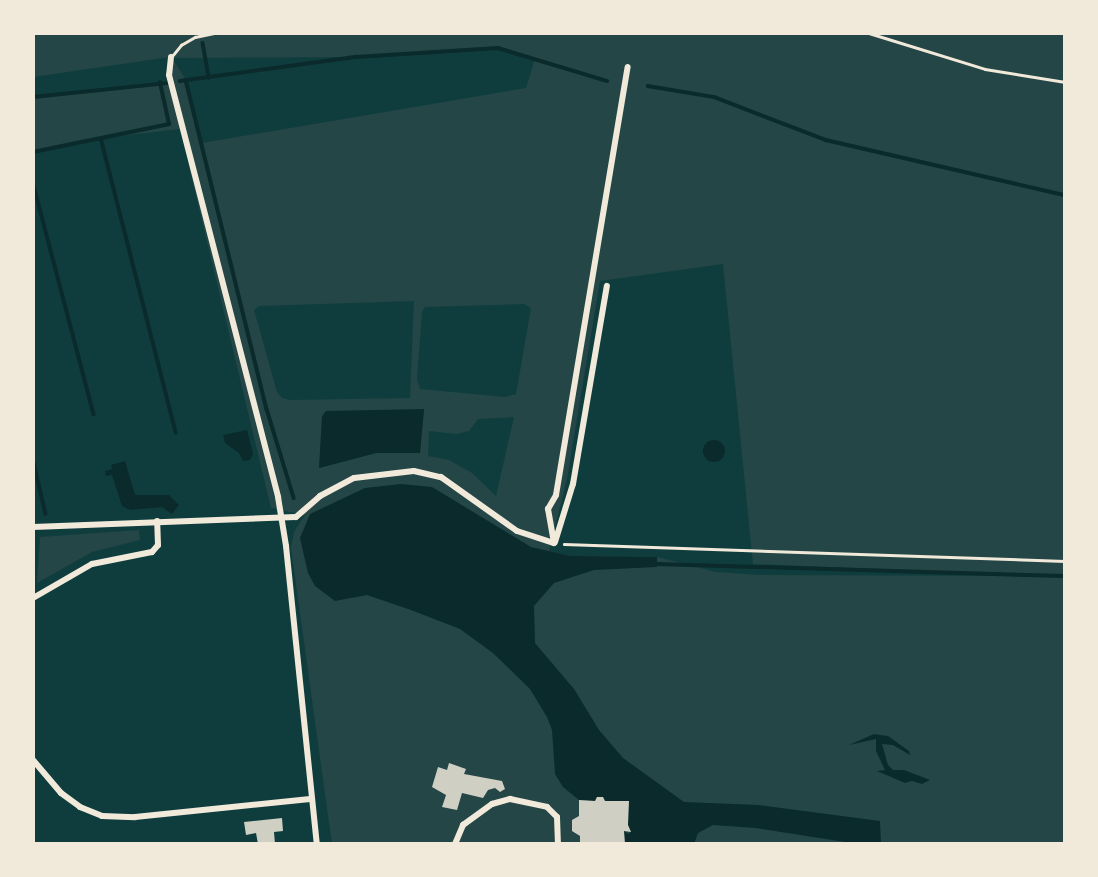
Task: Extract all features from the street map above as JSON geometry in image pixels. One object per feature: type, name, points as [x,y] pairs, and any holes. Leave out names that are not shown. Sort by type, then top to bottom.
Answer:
[{"type":"street","points":[[171,57],[169,75],[281,518],[317,844]]},
{"type":"street","points":[[554,543],[548,509],[556,495],[628,67]]},
{"type":"street","points":[[554,543],[573,484],[607,286]]},
{"type":"street","points":[[33,527],[296,517],[320,496],[354,478],[414,471],[441,477],[517,531],[554,543]]},
{"type":"street","points":[[33,598],[92,564],[152,552],[158,545],[157,521]]},
{"type":"street","points":[[33,760],[41,773],[80,807],[102,816],[135,817],[310,799]]},
{"type":"street","points":[[33,779],[41,773]]},
{"type":"street","points":[[455,844],[463,825],[492,804],[510,799],[547,807],[557,817],[558,844]]},
{"type":"lane","points":[[171,57],[181,45],[195,37],[214,33]]},
{"type":"lane","points":[[869,33],[985,69],[1065,82]]},
{"type":"path","points":[[554,543],[587,547],[1065,561]]},
{"type":"shaded area","points":[[33,33],[1065,33],[1065,844],[332,844],[291,548],[294,532],[305,515],[271,508],[180,129],[101,138],[33,152],[33,97],[169,83],[170,57],[33,77]],"holes":[[[498,48],[535,59],[526,88],[202,143],[186,80],[172,58],[356,57]],[[723,264],[753,564],[1049,576],[760,575],[716,572],[657,557],[569,556],[549,551],[567,479],[600,281]],[[414,301],[410,398],[282,398],[277,392],[254,310],[259,306]],[[524,304],[531,308],[516,394],[505,397],[420,389],[417,379],[422,312],[425,307]],[[424,409],[420,452],[376,453],[319,468]],[[514,417],[496,496],[472,473],[449,460],[428,456],[429,431],[456,434],[469,431],[478,419]]]},
{"type":"shaded area","points":[[424,409],[420,453],[376,453],[319,468],[322,416],[326,411]]},
{"type":"shaded area","points":[[247,430],[253,454],[250,460],[243,461],[239,453],[225,443],[223,435]]},
{"type":"shaded area","points":[[714,440],[722,443],[725,451],[722,459],[714,462],[706,459],[703,451],[706,443]]},
{"type":"shaded area","points":[[125,461],[135,495],[169,495],[179,505],[172,514],[162,507],[130,510],[122,506],[112,475],[106,476],[105,471],[112,469],[111,465]]},
{"type":"shaded area","points":[[401,484],[432,487],[531,547],[570,556],[657,557],[657,567],[594,570],[554,583],[534,606],[535,643],[574,689],[599,730],[623,758],[684,802],[758,805],[880,821],[881,844],[858,844],[756,828],[713,825],[698,833],[694,844],[625,844],[624,831],[628,834],[631,832],[628,825],[628,801],[605,801],[603,797],[597,797],[595,801],[579,800],[563,787],[555,774],[552,730],[547,717],[530,689],[493,653],[460,629],[411,610],[367,595],[335,601],[315,586],[308,573],[300,538],[310,514],[365,488]]},
{"type":"shaded area","points":[[139,530],[140,540],[92,552],[37,583],[40,537]]},
{"type":"shaded area","points":[[874,734],[888,736],[909,751],[910,755],[893,745],[882,744],[888,765],[893,770],[904,770],[930,780],[922,784],[912,781],[905,783],[877,771],[885,770],[876,751],[876,739],[849,745]]},
{"type":"building","points":[[449,763],[466,769],[464,774],[502,781],[505,789],[500,792],[495,788],[488,790],[483,798],[462,793],[457,810],[442,807],[446,795],[432,787],[438,767],[447,770]]},
{"type":"building","points":[[597,797],[603,797],[605,801],[629,801],[628,825],[631,832],[624,831],[625,844],[580,844],[580,836],[572,831],[572,820],[579,816],[579,800],[595,801]]},
{"type":"building","points":[[282,818],[283,831],[274,832],[275,844],[258,844],[256,833],[246,835],[244,822]]},
{"type":"waterway","points":[[203,43],[209,77]]},
{"type":"waterway","points":[[180,81],[356,57],[498,48],[607,81]]},
{"type":"waterway","points":[[186,80],[267,409],[294,498]]},
{"type":"waterway","points":[[33,152],[169,124],[160,83]]},
{"type":"waterway","points":[[33,97],[169,83]]},
{"type":"waterway","points":[[648,86],[714,97],[826,140],[1065,195]]},
{"type":"waterway","points":[[101,138],[176,433]]},
{"type":"waterway","points":[[33,182],[94,414]]},
{"type":"waterway","points":[[34,463],[46,514]]},
{"type":"waterway","points":[[657,564],[1065,576]]}]
